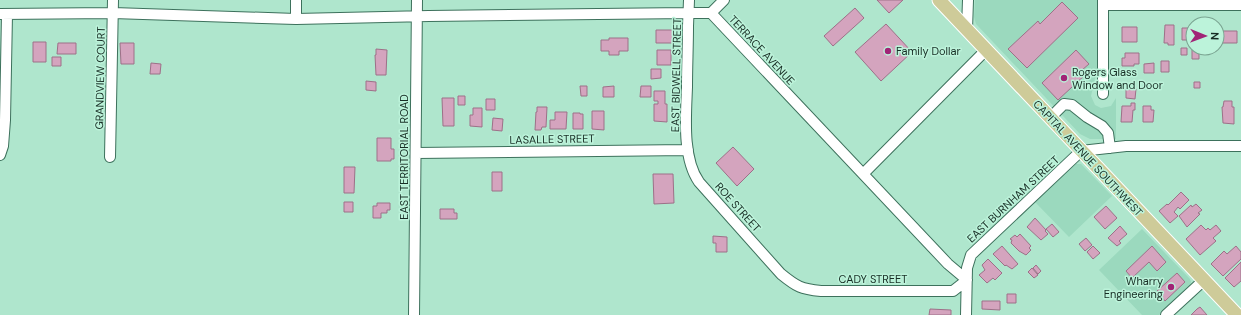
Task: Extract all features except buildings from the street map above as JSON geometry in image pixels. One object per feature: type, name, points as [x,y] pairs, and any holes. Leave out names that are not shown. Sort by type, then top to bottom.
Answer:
[{"type":"main road","name":"CAPITAL AVENUE SOUTHWEST","points":[[939,0],[1204,280],[1238,312]]},
{"type":"street","name":"GRANDVIEW COURT","points":[[110,157],[113,0]]},
{"type":"street","points":[[296,0],[296,19]]},
{"type":"street","name":"EAST TERRITORIAL ROAD","points":[[414,315],[417,0]]},
{"type":"street","name":"EAST BIDWELL STREET","points":[[688,0],[686,118],[688,150]]},
{"type":"street","points":[[0,155],[3,146],[5,120],[3,14],[113,13],[296,19],[417,16],[711,13],[724,0]]},
{"type":"street","points":[[967,30],[968,0]]},
{"type":"street","points":[[1103,94],[1104,2],[1241,6]]},
{"type":"street","name":"TERRACE AVENUE","points":[[711,13],[948,264],[966,280]]},
{"type":"street","points":[[863,174],[986,50]]},
{"type":"street","points":[[1050,118],[1064,104],[1072,105],[1087,117],[1102,126],[1108,133],[1110,148]]},
{"type":"street","points":[[1081,151],[1126,146],[1241,146]]},
{"type":"street","name":"LASALLE STREET","points":[[416,153],[688,150]]},
{"type":"street","name":"ROE STREET","points":[[688,150],[693,172],[699,182],[781,274]]},
{"type":"street","name":"EAST BURNHAM STREET","points":[[966,315],[966,280],[968,261],[974,252],[1081,151]]},
{"type":"street","name":"CADY STREET","points":[[781,274],[793,284],[803,289],[822,291],[952,291],[966,280]]},
{"type":"street","points":[[1166,315],[1204,280]]},
{"type":"shaded area","points":[[975,0],[1098,0],[1097,70],[1091,96],[1095,105],[1101,108],[1111,106],[1116,98],[1116,139],[1090,139],[1080,134],[976,24],[974,17]]},
{"type":"shaded area","points":[[1076,164],[1081,164],[1112,196],[1069,237],[1035,202]]},
{"type":"shaded area","points":[[1142,229],[1190,279],[1191,282],[1190,286],[1159,315],[1142,315],[1099,270]]},
{"type":"place","name":"Family Dollar","points":[[888,51]]},
{"type":"place","name":"Rogers Glass Window and Door","points":[[1064,78]]},
{"type":"place","name":"Wharry Engineering","points":[[1171,287]]}]
